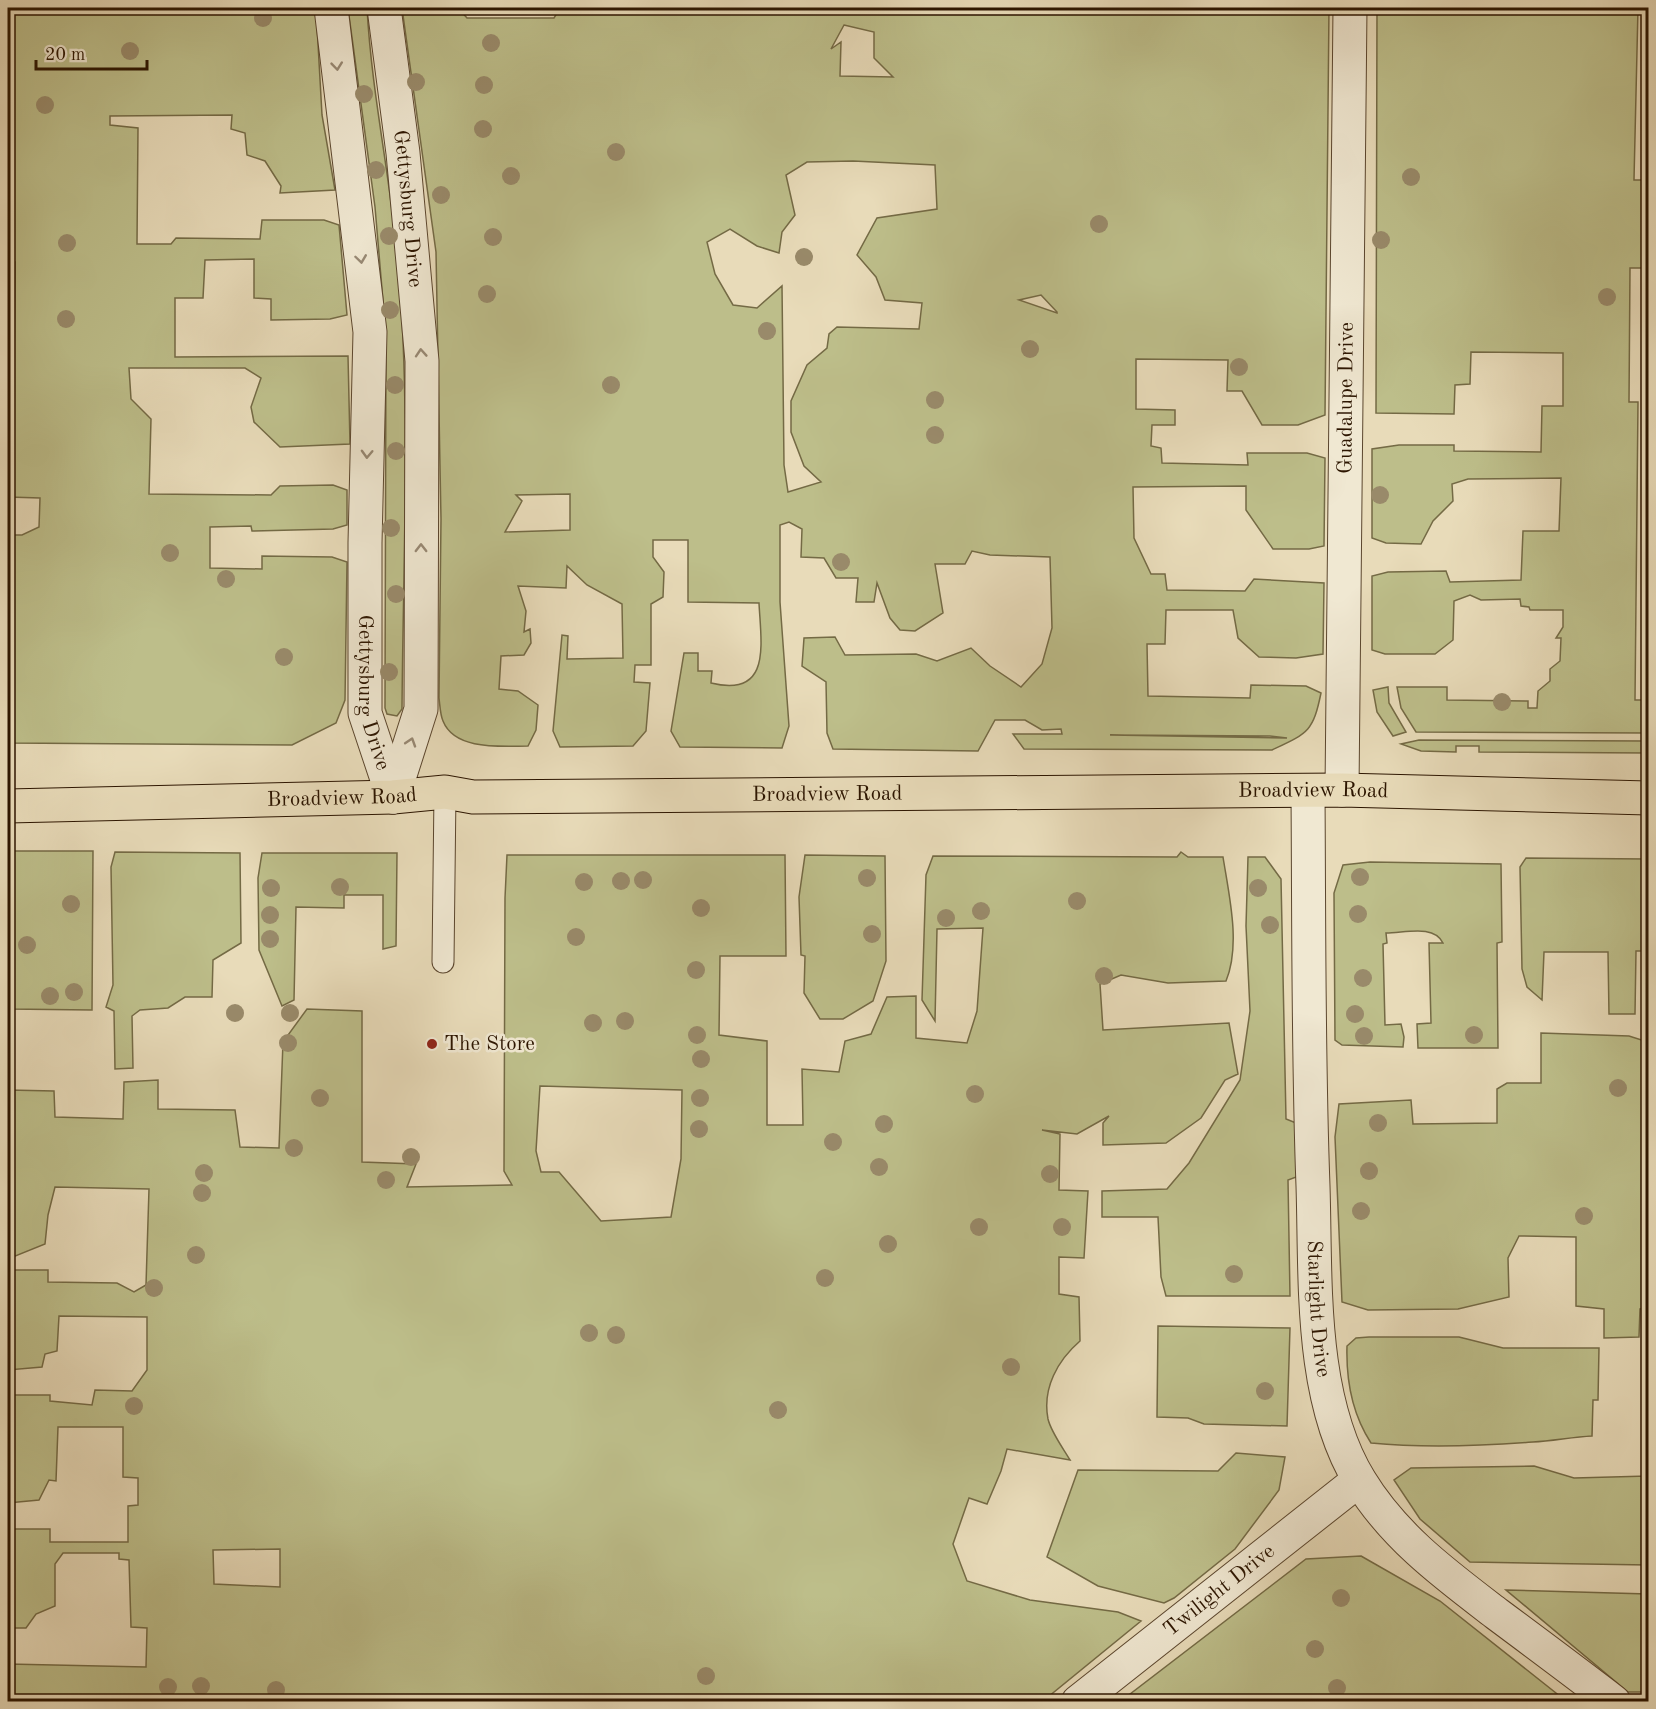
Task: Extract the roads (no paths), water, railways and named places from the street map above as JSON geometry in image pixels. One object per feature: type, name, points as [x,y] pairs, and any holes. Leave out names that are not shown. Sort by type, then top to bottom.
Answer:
[{"type":"main road","name":"Broadview Road","points":[[8,806],[393,797],[445,792],[473,797],[1342,790],[1648,798]]},
{"type":"street","name":"Gettysburg Drive","points":[[331,8],[370,332],[365,543],[365,713],[393,797]]},
{"type":"street","name":"Gettysburg Drive","points":[[384,8],[404,153],[422,361],[421,709],[393,797]]},
{"type":"street","name":"Guadalupe Drive","points":[[1342,790],[1350,8]]},
{"type":"street","name":"Starlight Drive","points":[[1308,791],[1309,1075],[1317,1322],[1328,1397],[1341,1440],[1359,1480],[1388,1521],[1426,1560],[1614,1701]]},
{"type":"street","name":"Twilight Drive","points":[[1078,1701],[1359,1480]]},
{"type":"lane","points":[[443,962],[445,792]]},
{"type":"place","name":"The Store","points":[[432,1044]]}]
